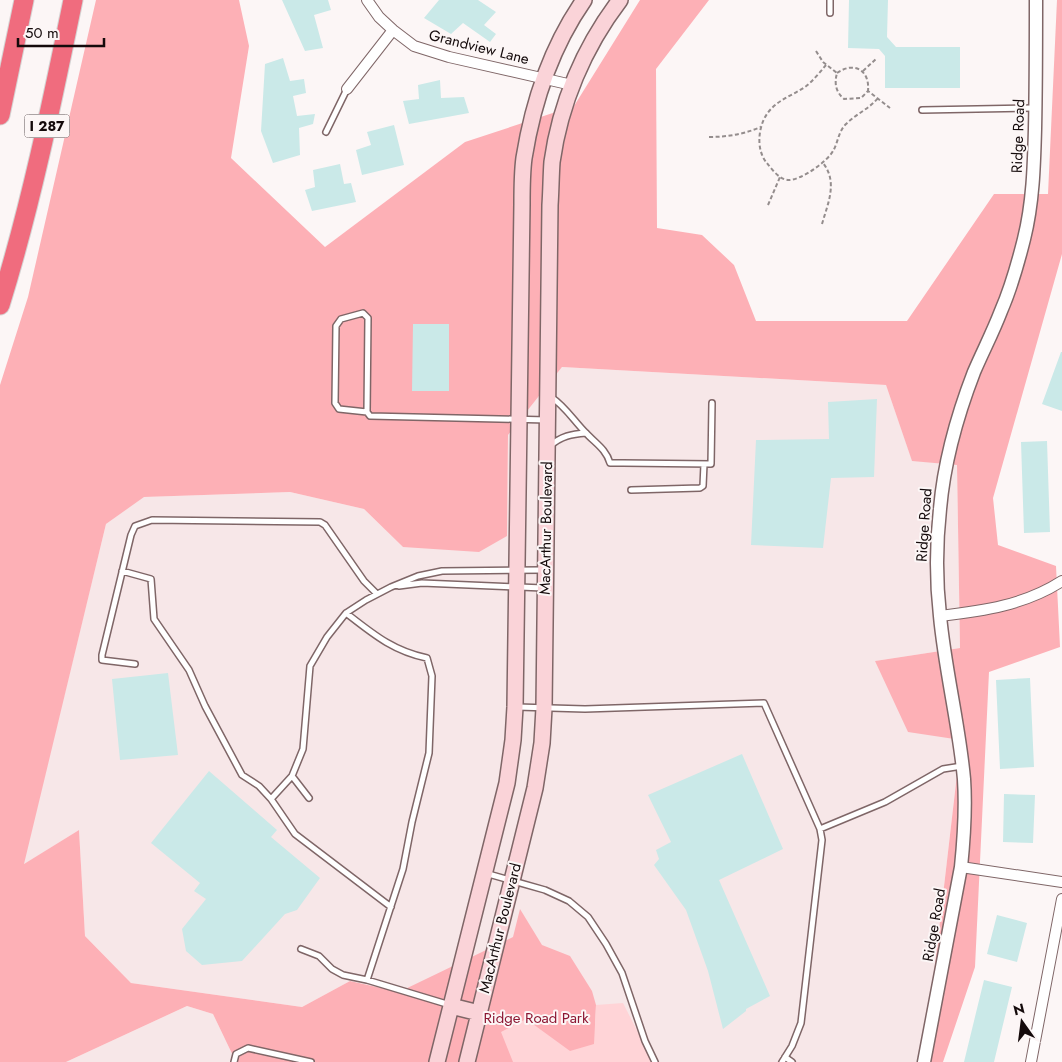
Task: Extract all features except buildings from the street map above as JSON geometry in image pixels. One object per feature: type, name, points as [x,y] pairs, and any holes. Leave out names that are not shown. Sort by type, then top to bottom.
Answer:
[{"type":"highway","points":[[0,115],[24,0]]},
{"type":"highway","name":"I 287","points":[[0,305],[16,251],[34,177],[73,0]]},
{"type":"main road","name":"MacArthur Boulevard","points":[[437,1062],[507,783],[513,740],[516,707],[524,160],[532,117],[544,79],[561,40],[584,0]]},
{"type":"main road","name":"MacArthur Boulevard","points":[[467,1062],[535,788],[542,743],[552,163],[560,122],[572,85],[588,50],[606,18],[620,0]]},
{"type":"main road","points":[[451,1006],[479,1013]]},
{"type":"street","name":"Grandview Lane","points":[[367,0],[379,17],[392,30],[414,46],[449,57],[572,85]]},
{"type":"street","name":"Ridge Road","points":[[924,1062],[961,867],[965,807],[962,766],[940,616],[937,542],[945,473],[952,438],[974,372],[1002,311],[1025,237],[1035,165],[1036,0]]},
{"type":"street","points":[[347,89],[392,30]]},
{"type":"street","points":[[940,616],[981,612],[1008,605],[1035,595],[1062,581]]},
{"type":"street","points":[[961,867],[1062,882]]},
{"type":"street","points":[[1031,1062],[1062,899]]},
{"type":"lane","points":[[830,0],[830,13]]},
{"type":"lane","points":[[326,132],[347,89]]},
{"type":"lane","points":[[922,110],[1036,108]]},
{"type":"lane","points":[[367,412],[368,318],[363,313],[341,319],[336,326],[335,403],[338,409],[367,412],[370,416],[548,420]]},
{"type":"lane","points":[[548,395],[564,408],[586,433],[597,442],[608,456],[610,463],[711,464],[712,403]]},
{"type":"lane","points":[[547,449],[555,441],[570,434],[586,433]]},
{"type":"lane","points":[[631,490],[700,488],[703,486],[704,464]]},
{"type":"lane","points":[[135,664],[102,660],[131,535],[135,526],[152,520],[320,522],[325,525],[364,581],[377,594]]},
{"type":"lane","points":[[272,799],[292,776],[303,749],[310,666],[327,638],[346,613],[377,594],[418,576],[442,571],[546,570]]},
{"type":"lane","points":[[122,571],[151,579],[154,619],[189,670],[205,706],[242,774],[259,786],[272,799],[295,834],[391,907]]},
{"type":"lane","points":[[391,587],[422,583],[546,588]]},
{"type":"lane","points":[[346,613],[383,641],[410,654],[427,658],[432,676],[429,753],[403,869],[366,980]]},
{"type":"lane","points":[[516,707],[585,709],[764,703],[820,829],[822,840],[801,1023],[792,1046],[783,1059],[792,1062]]},
{"type":"lane","points":[[820,829],[885,802],[943,769],[962,766]]},
{"type":"lane","points":[[292,776],[309,798]]},
{"type":"lane","points":[[485,873],[545,890],[569,901],[588,917],[622,973],[645,1041],[655,1062]]},
{"type":"lane","points":[[301,950],[319,956],[332,969],[343,975],[366,980],[451,1006]]},
{"type":"lane","points":[[234,1062],[236,1054],[248,1048],[310,1062]]},
{"type":"path","points":[[816,51],[822,62],[837,73]]},
{"type":"path","points":[[863,71],[877,58]]},
{"type":"path","points":[[826,65],[806,86],[774,105],[764,119],[759,147],[761,156],[780,177],[788,180],[797,178],[823,163],[833,152],[839,134],[845,125],[872,105],[878,98]]},
{"type":"path","points":[[852,68],[863,71],[868,77],[868,91],[861,98],[844,99],[836,88],[835,80],[837,73],[843,69],[852,68]]},
{"type":"path","points":[[868,91],[890,108]]},
{"type":"path","points":[[708,137],[728,137],[762,127]]},
{"type":"path","points":[[822,224],[831,188],[831,178],[823,163]]},
{"type":"path","points":[[768,204],[780,177]]},
{"type":"shaded area","points":[[562,367],[886,385],[912,460],[957,465],[960,648],[875,661],[961,740],[924,1059],[920,1062],[513,1062],[399,992],[350,981],[302,1007],[131,983],[85,936],[79,830],[23,865],[106,524],[143,497],[290,492],[364,509],[403,547],[507,536],[508,435]]},
{"type":"shaded area","points":[[623,1003],[653,1062],[513,1062],[501,1032],[526,1019],[570,1051],[594,1044],[596,1005]]},
{"type":"shaded area","points":[[187,1006],[213,1014],[236,1062],[66,1062]]},
{"type":"green space","name":"Ridge Road Park","points":[[96,0],[239,0],[249,46],[231,158],[325,247],[465,142],[574,106],[640,0],[709,0],[656,69],[657,228],[702,235],[734,265],[756,321],[907,321],[994,194],[1048,194],[1057,0],[1062,0],[1062,254],[993,498],[998,545],[1056,566],[1060,647],[989,672],[975,967],[943,1062],[921,1062],[924,1059],[961,740],[908,732],[875,661],[960,648],[957,465],[912,461],[886,385],[562,367],[508,435],[507,536],[479,552],[403,547],[364,509],[290,492],[144,497],[106,524],[24,864],[79,830],[85,936],[131,983],[302,1007],[350,981],[399,992],[513,937],[520,909],[542,945],[570,956],[592,991],[596,1005],[595,1032],[613,1062],[236,1062],[213,1014],[187,1006],[66,1062],[0,1062],[0,385],[28,297]]}]
